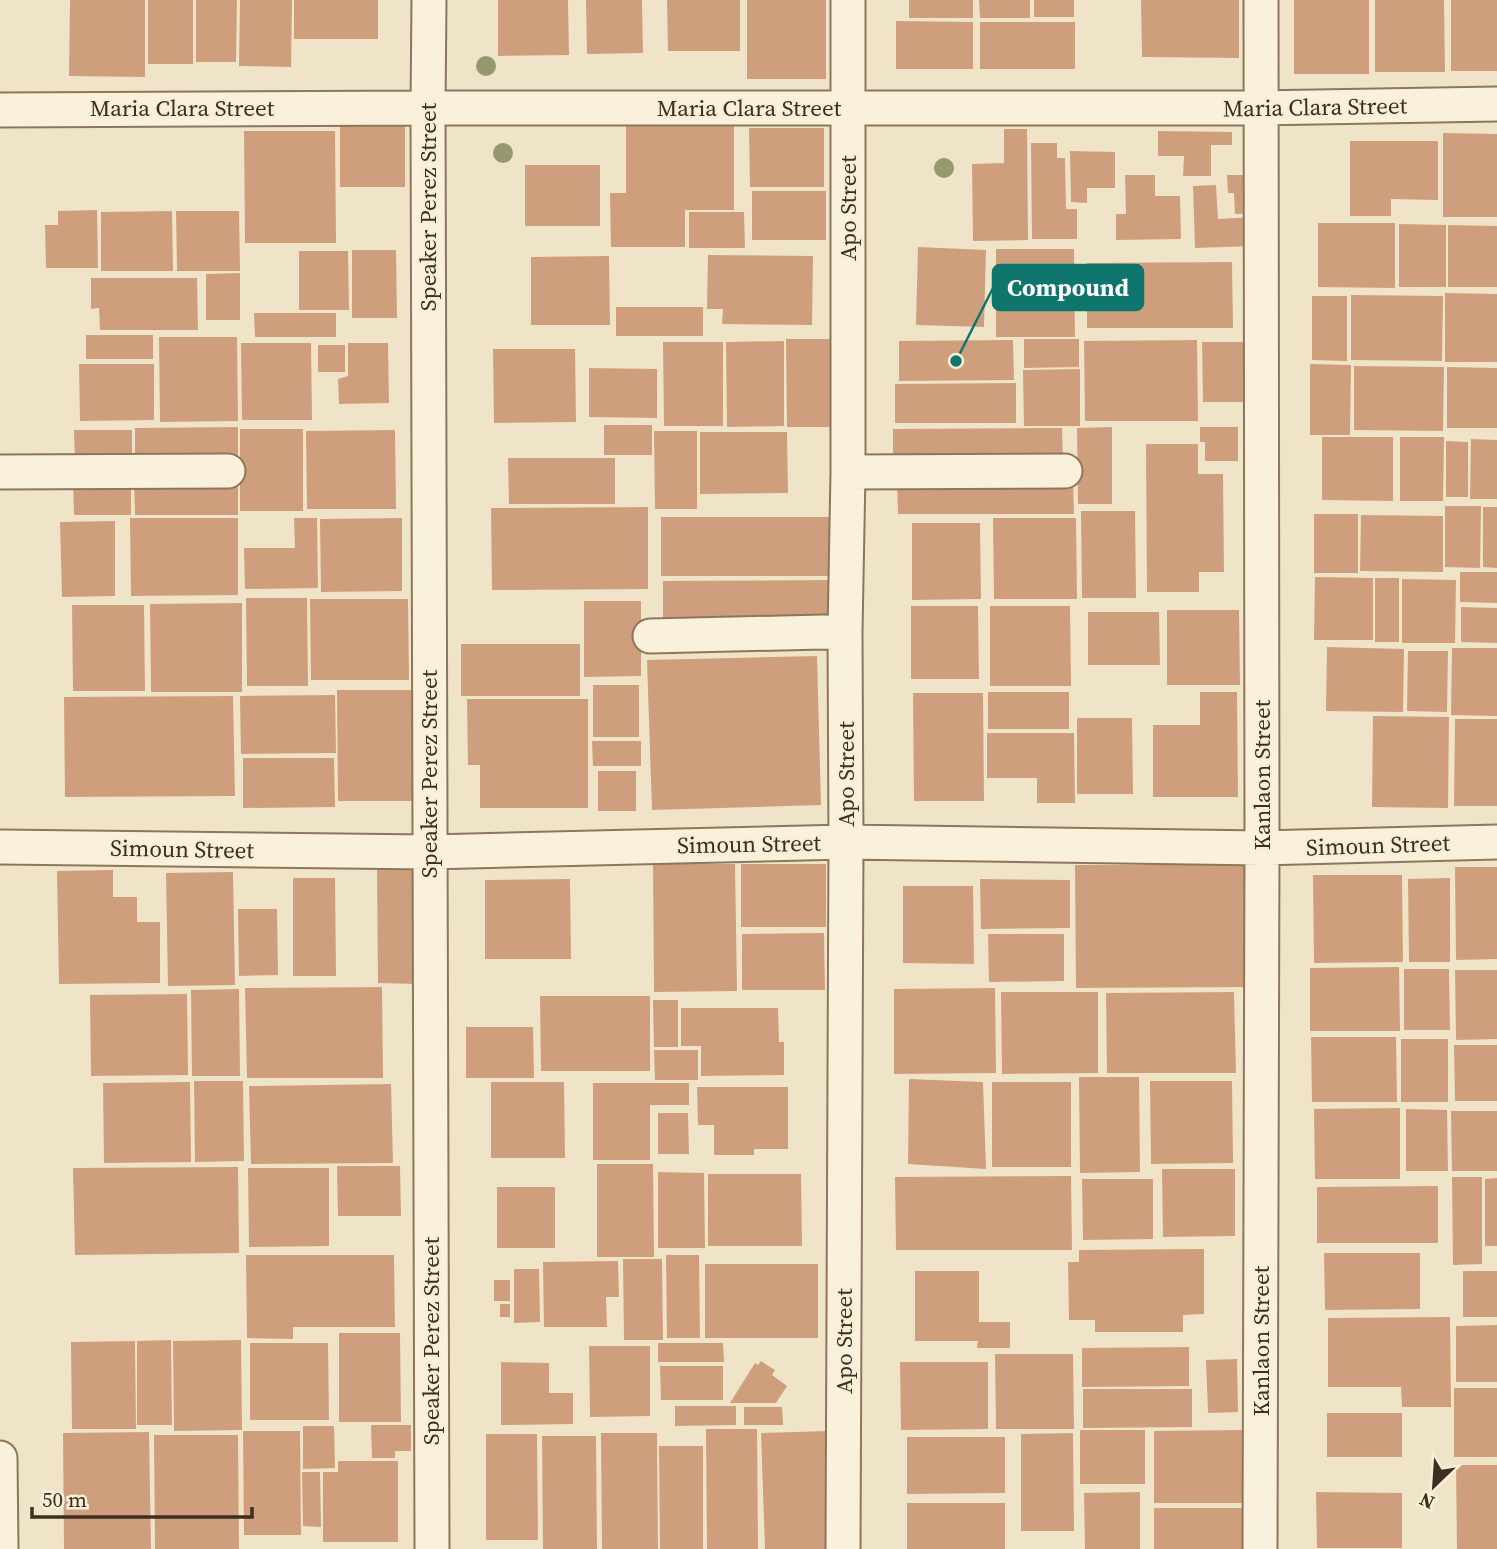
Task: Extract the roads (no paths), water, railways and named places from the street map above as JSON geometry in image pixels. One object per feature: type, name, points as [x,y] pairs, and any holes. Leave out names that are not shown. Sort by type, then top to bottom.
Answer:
[{"type":"street","name":"Speaker Perez Street","points":[[429,0],[432,1549]]},
{"type":"street","name":"Apo Street","points":[[843,1549],[848,0]]},
{"type":"street","name":"Kanlaon Street","points":[[1260,1549],[1261,0]]},
{"type":"street","name":"Maria Clara Street","points":[[0,110],[1262,108],[1497,104]]},
{"type":"street","points":[[0,472],[229,471]]},
{"type":"street","points":[[848,472],[1065,471]]},
{"type":"street","points":[[650,636],[845,633]]},
{"type":"street","name":"Simoun Street","points":[[0,847],[429,852],[846,842],[1262,848],[1497,842]]},
{"type":"street","points":[[0,1458],[1,1549]]},
{"type":"place","name":"Compound","points":[[956,361]]}]
